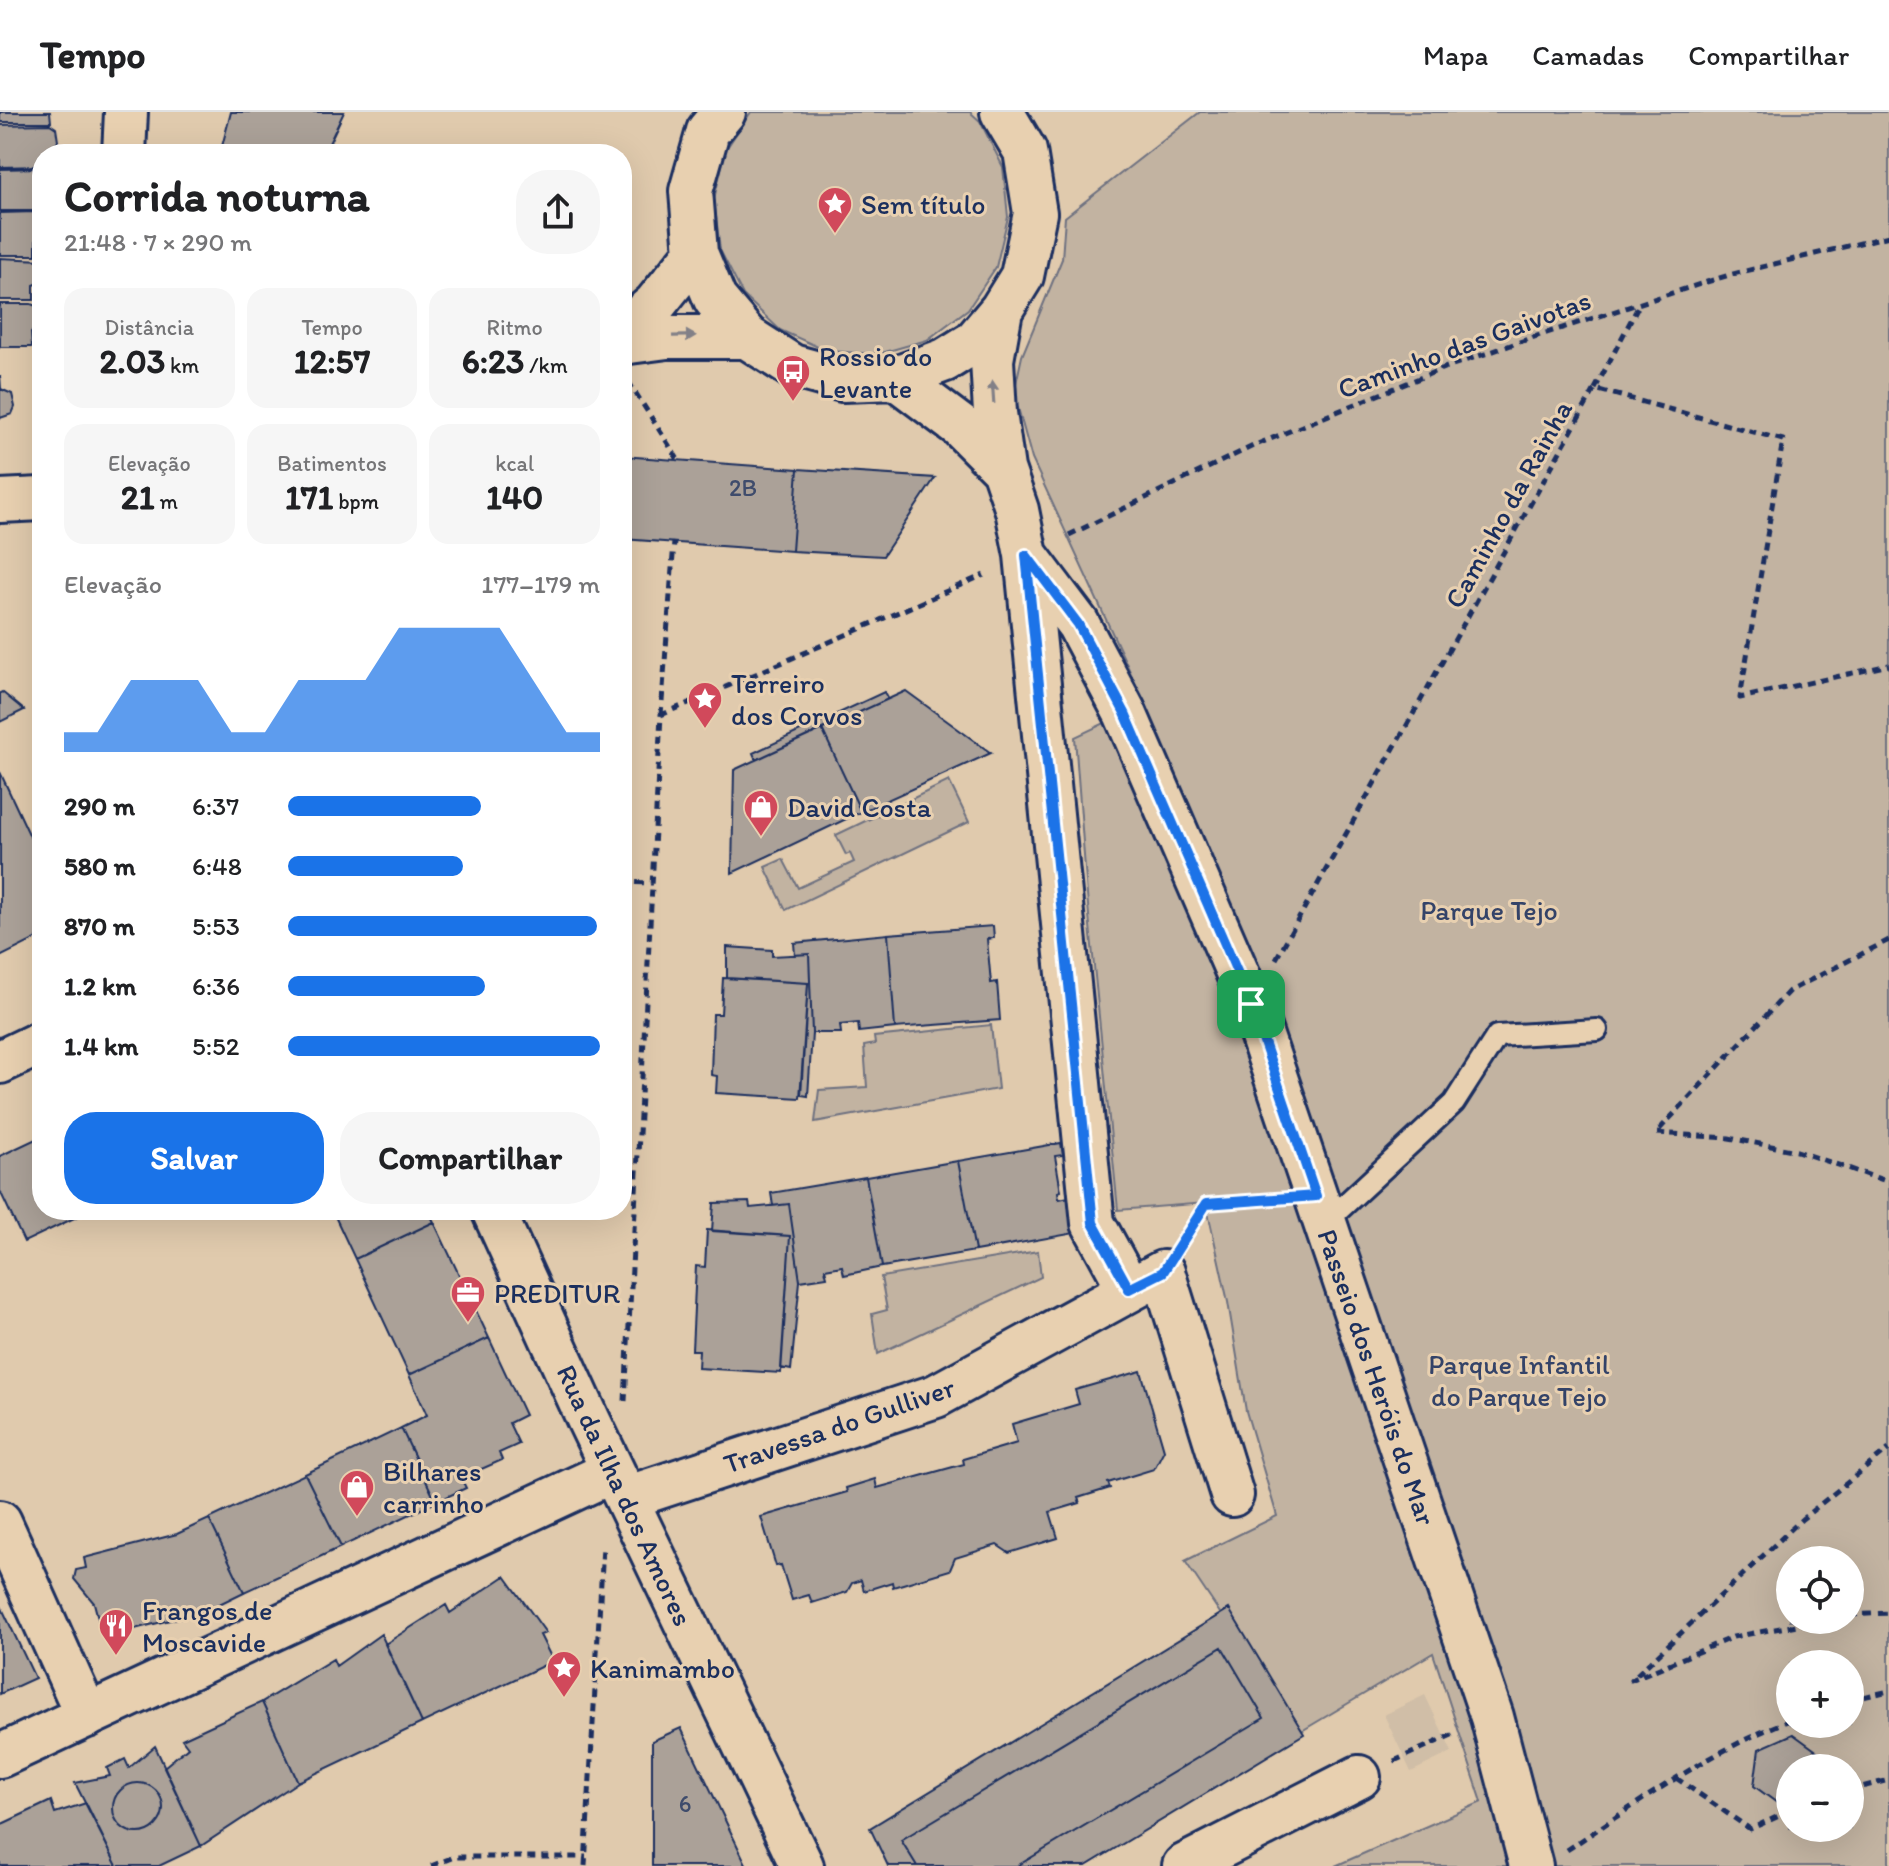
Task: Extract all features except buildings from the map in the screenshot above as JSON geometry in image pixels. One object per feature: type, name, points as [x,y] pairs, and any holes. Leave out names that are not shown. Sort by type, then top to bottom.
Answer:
[{"type":"street","points":[[124,144],[126,112]]},
{"type":"street","points":[[713,118],[691,191],[696,253],[715,299],[747,337],[800,368],[843,380],[896,378],[945,360],[974,342],[1001,310],[1022,276],[1035,213],[1025,151],[1002,112]]},
{"type":"street","points":[[632,324],[655,304],[696,253]]},
{"type":"street","name":"Passeio dos Heróis do Mar","points":[[1001,310],[992,360],[995,413],[1003,469],[1017,510],[1026,555],[1093,1223],[1146,1281],[1232,1495]]},
{"type":"street","points":[[632,342],[667,337],[747,337]]},
{"type":"street","name":"Passeio dos Heróis do Mar","points":[[896,378],[960,426],[1003,469]]},
{"type":"street","points":[[0,501],[32,499]]},
{"type":"street","name":"Passeio dos Heróis do Mar","points":[[1026,555],[1078,624],[1125,713],[1251,1004],[1492,1717],[1544,1861]]},
{"type":"street","points":[[0,1062],[32,1047]]},
{"type":"street","name":"Rua da Ilha dos Amores","points":[[497,1220],[607,1485],[802,1866]]},
{"type":"street","name":"Travessa do Gulliver","points":[[0,1756],[607,1485],[936,1396],[1146,1281]]},
{"type":"street","points":[[0,1522],[87,1716]]},
{"type":"street","points":[[1184,1866],[1359,1777]]},
{"type":"lane","points":[[1321,1210],[1454,1103],[1497,1036],[1597,1030]]},
{"type":"path","name":"Caminho das Gaivotas","points":[[1069,535],[1240,452],[1348,406],[1540,335],[1729,275],[1889,236]]},
{"type":"path","points":[[1595,389],[1639,305]]},
{"type":"path","points":[[632,388],[679,461]]},
{"type":"path","name":"Caminho da Rainha","points":[[1251,1004],[1595,389],[1783,440],[1740,698],[1889,665]]},
{"type":"path","points":[[625,1404],[661,715],[674,542]]},
{"type":"path","points":[[661,715],[984,575]]},
{"type":"path","points":[[632,882],[653,883]]},
{"type":"path","points":[[1889,940],[1789,991],[1656,1133],[1729,1138],[1797,1151],[1889,1182]]},
{"type":"path","points":[[1146,1281],[1206,1204],[1321,1210]]},
{"type":"path","points":[[1776,1629],[1733,1637],[1631,1680],[1802,1519],[1889,1449]]},
{"type":"path","points":[[585,1866],[607,1485]]},
{"type":"path","points":[[1864,1614],[1889,1613]]},
{"type":"path","points":[[1864,1697],[1889,1691]]},
{"type":"path","points":[[1359,1777],[1492,1717]]},
{"type":"path","points":[[1544,1861],[1676,1778],[1758,1732],[1776,1725]]},
{"type":"path","points":[[1676,1778],[1750,1829],[1776,1817]]},
{"type":"path","points":[[1864,1786],[1889,1780]]},
{"type":"path","points":[[431,1866],[454,1857],[586,1857]]},
{"type":"shaded area","points":[[1425,1695],[1452,1752],[1411,1772],[1384,1715]]},
{"type":"green space","points":[[751,112],[970,112],[980,121],[1003,167],[1008,217],[996,267],[968,309],[927,340],[878,354],[827,351],[780,330],[743,295],[720,250],[714,199],[726,149]]},
{"type":"green space","name":"Parque Tejo","points":[[1200,112],[1889,112],[1889,1866],[1335,1866],[1482,1802],[1433,1653],[1300,1732],[1185,1561],[1277,1516],[1246,1411],[1228,1302],[1206,1203],[1118,1210],[1075,737],[1145,704],[1032,459],[1014,393],[1022,356],[1062,259],[1065,217]]},
{"type":"green space","points":[[949,781],[969,822],[786,910],[765,867],[783,859],[798,888],[854,862],[850,853],[846,855],[836,835]]},
{"type":"green space","points":[[991,1025],[998,1089],[815,1122],[819,1090],[867,1087],[864,1046],[875,1044],[874,1037]]},
{"type":"green space","points":[[1038,1251],[1041,1277],[878,1354],[872,1314],[887,1310],[881,1277]]},
{"type":"place","name":"Sem título","points":[[835,235]]},
{"type":"place","name":"Rossio do Levante","points":[[793,403]]},
{"type":"place","name":"Terreiro dos Corvos","points":[[705,730]]},
{"type":"place","name":"David Costa","points":[[761,838]]},
{"type":"place","name":"PREDITUR","points":[[468,1324]]},
{"type":"place","name":"Bilhares carrinho","points":[[357,1518]]},
{"type":"place","name":"Frangos de Moscavide","points":[[116,1657]]},
{"type":"place","name":"Kanimambo","points":[[564,1699]]},
{"type":"route","points":[[1026,555],[1078,624],[1125,713],[1251,1004],[1316,1196],[1206,1204],[1163,1272],[1129,1289],[1093,1223],[1026,555]]},
{"type":"park label","name":"Parque Infantil do Parque Tejo","points":[[1519,1380]]}]
